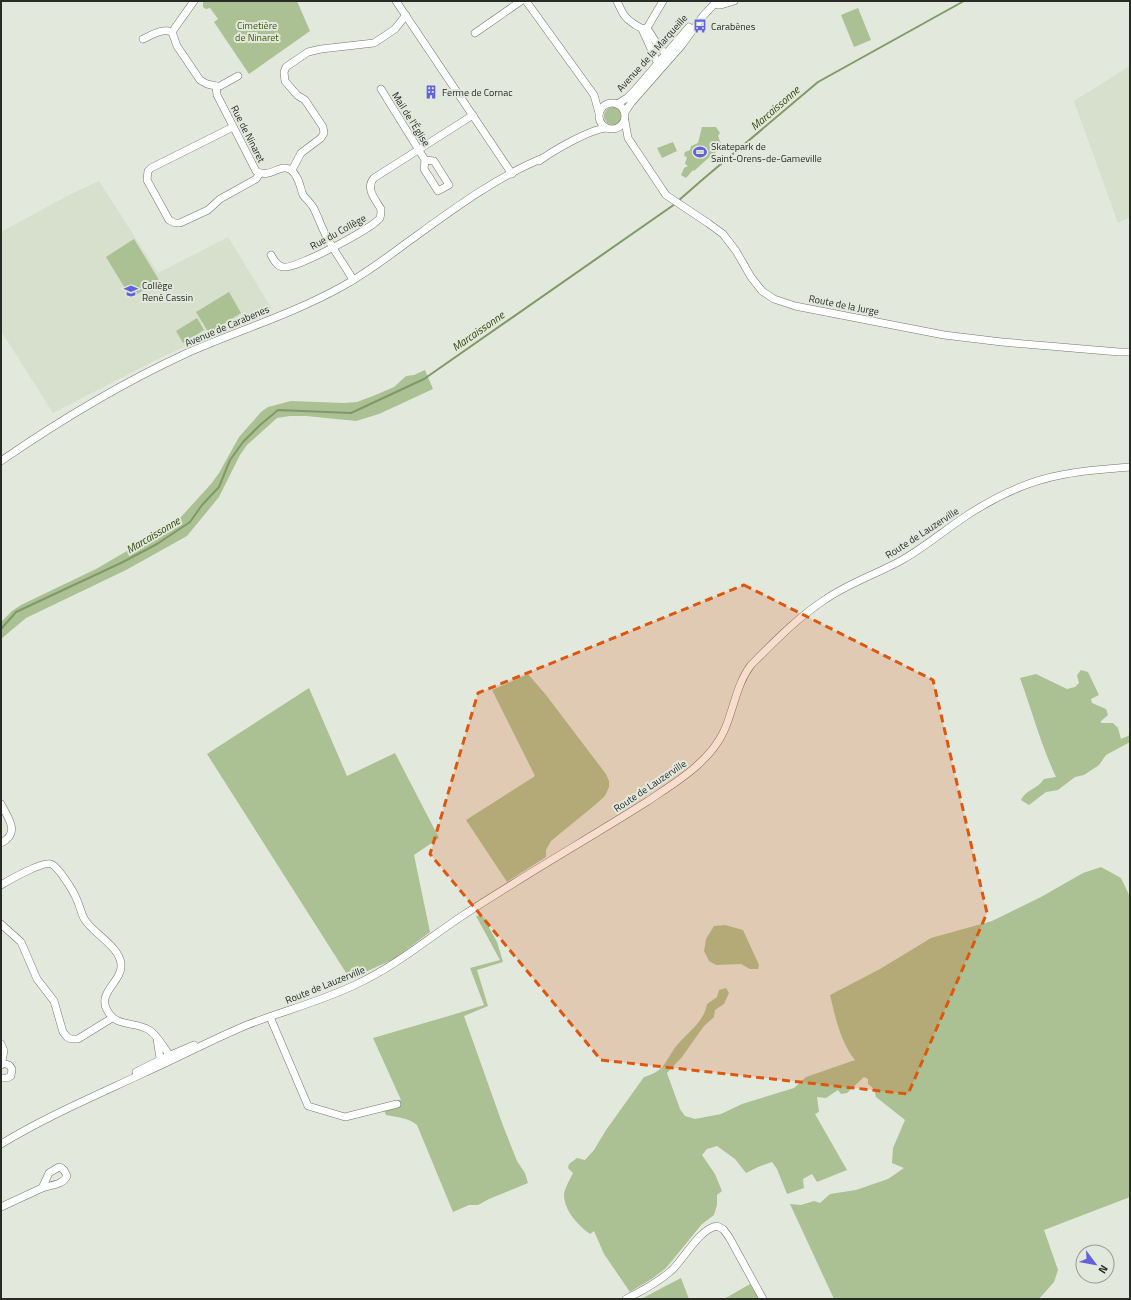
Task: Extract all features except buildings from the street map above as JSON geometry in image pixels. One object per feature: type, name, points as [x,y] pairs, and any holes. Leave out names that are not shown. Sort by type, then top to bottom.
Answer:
[{"type":"street","points":[[172,32],[194,1]]},
{"type":"street","points":[[396,1],[512,174]]},
{"type":"street","points":[[475,33],[521,1]]},
{"type":"street","points":[[526,1],[594,95],[601,123],[610,129],[622,125],[625,121],[625,112],[622,107],[594,95]]},
{"type":"street","points":[[617,1],[627,20],[644,28],[667,57]]},
{"type":"street","points":[[644,28],[663,1]]},
{"type":"street","name":"Avenue de la Marqueille","points":[[614,103],[627,98],[658,64],[682,45],[702,16],[716,2],[718,5],[721,5],[734,1]]},
{"type":"street","points":[[353,280],[328,239],[312,205],[304,197],[297,177],[292,170],[301,153],[321,138],[324,133],[323,126],[305,100],[296,95],[285,81],[284,72],[286,67],[308,52],[321,49],[374,43],[395,29],[406,15]]},
{"type":"street","points":[[644,28],[658,64]]},
{"type":"street","points":[[143,39],[163,30],[172,32]]},
{"type":"street","points":[[172,32],[177,46],[200,80],[207,84],[220,86],[238,76]]},
{"type":"street","name":"Avenue de la Marqueille","points":[[625,112],[667,57]]},
{"type":"street","name":"Rue de Ninaret","points":[[216,86],[217,95],[253,168],[260,174],[268,174],[280,169],[288,168],[292,170]]},
{"type":"street","name":"Mail de l'Église","points":[[380,89],[425,160]]},
{"type":"street","points":[[599,114],[605,105],[614,103]]},
{"type":"street","name":"Avenue de Carabenes","points":[[459,206],[479,197],[583,135],[594,126],[599,114]]},
{"type":"street","name":"Rue du Collège","points":[[271,255],[279,266],[294,266],[333,248],[371,225],[379,218],[381,208],[370,188],[372,180],[473,115]]},
{"type":"street","name":"Route de la Jurge","points":[[625,121],[628,138],[661,188],[680,205],[723,234],[736,251],[757,285],[768,295],[783,302],[880,323],[969,339],[1130,352]]},
{"type":"street","points":[[233,127],[151,168],[148,171],[147,180],[169,220],[175,223],[180,223],[208,210],[220,199],[256,179],[260,174]]},
{"type":"street","name":"Avenue de Carabenes","points":[[583,135],[602,128],[610,129]]},
{"type":"street","name":"Route de la Jurge","points":[[610,129],[628,138]]},
{"type":"street","name":"Avenue de Carabenes","points":[[1,462],[71,416],[152,370],[206,344],[307,304],[353,280],[477,193],[527,165],[543,158]]},
{"type":"street","name":"Route de Lauzerville","points":[[1,1144],[26,1129],[166,1059],[270,1017],[343,990],[387,969],[460,917],[605,828],[667,788],[700,763],[714,748],[724,731],[742,678],[751,665],[800,619],[826,599],[902,560],[969,514],[1013,490],[1062,474],[1130,467]]},
{"type":"street","points":[[1,804],[11,823],[12,831],[8,839],[1,843]]},
{"type":"street","points":[[1,884],[42,864],[50,863],[56,868],[74,894],[85,920],[113,948],[120,958],[122,965],[120,972],[108,991],[105,1000],[106,1008],[112,1018],[118,1022],[147,1028],[154,1034],[166,1059]]},
{"type":"street","points":[[1,924],[21,942],[37,979],[54,1002],[62,1032],[67,1037],[71,1039],[78,1039],[112,1018]]},
{"type":"street","points":[[270,1017],[308,1106],[345,1117],[397,1104]]},
{"type":"street","points":[[1,1044],[4,1050],[1,1064],[9,1065],[12,1069],[11,1076],[1,1078]]},
{"type":"street","points":[[1,1208],[42,1188]]},
{"type":"street","points":[[626,1299],[663,1277],[676,1266],[702,1234],[717,1226],[723,1229],[729,1237],[763,1299]]},
{"type":"highlighted area","points":[[744,585],[933,680],[987,913],[908,1094],[601,1060],[430,854],[478,693]]},
{"type":"shaded area","points":[[1130,66],[1130,217],[1118,223],[1074,101]]},
{"type":"shaded area","name":"Collège René Cassin","points":[[99,181],[158,273],[228,237],[272,309],[164,356],[53,413],[1,331],[1,232],[71,194]]},
{"type":"green space","name":"Cimetière de Ninaret","points":[[203,1],[297,1],[310,31],[249,74],[214,22],[218,19],[210,8],[206,9],[203,7]]},
{"type":"green space","points":[[858,8],[871,40],[854,47],[841,15]]},
{"type":"green space","points":[[613,107],[619,110],[622,116],[619,122],[613,125],[607,122],[604,116],[607,110]]},
{"type":"green space","name":"Skatepark de Saint-Orens-de-Gameville","points":[[702,127],[716,127],[720,133],[718,136],[723,149],[714,153],[694,171],[693,170],[686,178],[681,175],[684,168],[688,166],[685,164],[687,157],[684,156],[685,152],[690,150],[691,146],[698,143]]},
{"type":"green space","points":[[673,142],[677,151],[662,158],[657,148]]},
{"type":"green space","points":[[134,239],[159,280],[131,298],[106,257]]},
{"type":"green space","points":[[229,292],[241,313],[209,333],[196,312]]},
{"type":"green space","points":[[197,318],[204,330],[183,343],[176,331]]},
{"type":"green space","points":[[425,370],[433,389],[379,414],[356,421],[306,416],[277,418],[247,445],[240,455],[219,497],[187,536],[126,570],[26,618],[1,639],[1,622],[12,611],[21,605],[96,569],[170,526],[181,517],[219,473],[239,437],[261,412],[268,407],[291,401],[357,402],[394,387],[406,376],[414,375]]},
{"type":"green space","points":[[1081,670],[1088,672],[1099,695],[1091,699],[1092,703],[1106,709],[1108,715],[1101,721],[1101,723],[1113,723],[1118,728],[1121,739],[1130,735],[1130,742],[1106,755],[1099,765],[1084,775],[1075,777],[1058,790],[1046,792],[1029,805],[1021,800],[1023,796],[1041,783],[1044,779],[1056,777],[1041,740],[1020,678],[1036,674],[1067,689],[1075,687],[1079,683],[1077,675]]},
{"type":"green space","points":[[528,674],[546,695],[606,774],[609,781],[609,787],[605,796],[551,841],[546,850],[546,857],[507,882],[466,820],[535,776],[492,690]]},
{"type":"green space","points":[[309,688],[347,776],[395,753],[439,838],[414,855],[430,932],[394,959],[350,979],[207,754]]},
{"type":"green space","points":[[1101,867],[1121,878],[1130,897],[1130,1197],[1044,1230],[1058,1270],[1054,1282],[1039,1299],[834,1299],[790,1204],[801,1205],[814,1201],[820,1203],[830,1194],[856,1190],[888,1179],[904,1168],[892,1163],[893,1148],[905,1120],[876,1097],[874,1089],[868,1084],[868,1079],[864,1077],[847,1093],[841,1094],[838,1090],[826,1098],[817,1097],[819,1112],[815,1114],[847,1170],[817,1182],[812,1174],[803,1179],[804,1188],[787,1194],[777,1169],[772,1162],[746,1173],[735,1159],[717,1146],[707,1149],[702,1155],[715,1174],[722,1191],[717,1195],[717,1205],[714,1215],[702,1224],[666,1268],[630,1292],[604,1254],[594,1231],[590,1234],[581,1226],[572,1217],[566,1206],[564,1194],[566,1186],[573,1173],[568,1168],[569,1164],[577,1158],[585,1160],[594,1150],[606,1130],[644,1077],[654,1073],[663,1066],[677,1045],[703,1016],[707,1004],[717,997],[719,990],[726,988],[729,993],[724,1004],[715,1010],[714,1017],[704,1026],[682,1057],[667,1073],[680,1109],[685,1116],[695,1119],[721,1114],[742,1104],[794,1088],[806,1077],[855,1060],[842,1038],[836,1021],[830,995],[880,969],[931,938],[992,921],[1041,897],[1083,873]]},
{"type":"green space","points":[[482,915],[497,942],[503,962],[477,970],[488,1006],[464,1016],[502,1123],[517,1161],[525,1173],[528,1183],[478,1205],[469,1205],[453,1212],[417,1125],[407,1119],[386,1115],[382,1105],[401,1100],[373,1038],[484,1005],[470,968],[500,960],[476,916]]},
{"type":"green space","points":[[725,925],[743,930],[759,965],[758,969],[750,969],[741,964],[716,965],[709,961],[704,951],[706,939],[714,926]]},
{"type":"green space","points":[[681,1278],[689,1299],[641,1299]]},
{"type":"green space","points":[[750,1284],[759,1299],[724,1299]]},
{"type":"waterway","name":"Marcaissonne","points":[[678,201],[818,82],[964,1]]},
{"type":"waterway","name":"Marcaissonne","points":[[1,629],[16,612],[123,562],[157,544],[190,522],[202,505],[219,487],[230,460],[243,442],[278,410],[351,413],[424,379],[675,204]]},
{"type":"place","name":"Carabènes","points":[[700,26]]},
{"type":"place","name":"Ferme de Cornac","points":[[431,92]]},
{"type":"place","name":"Skatepark de Saint-Orens-de-Gameville","points":[[700,152]]},
{"type":"place","name":"Collège René Cassin","points":[[131,291]]}]
